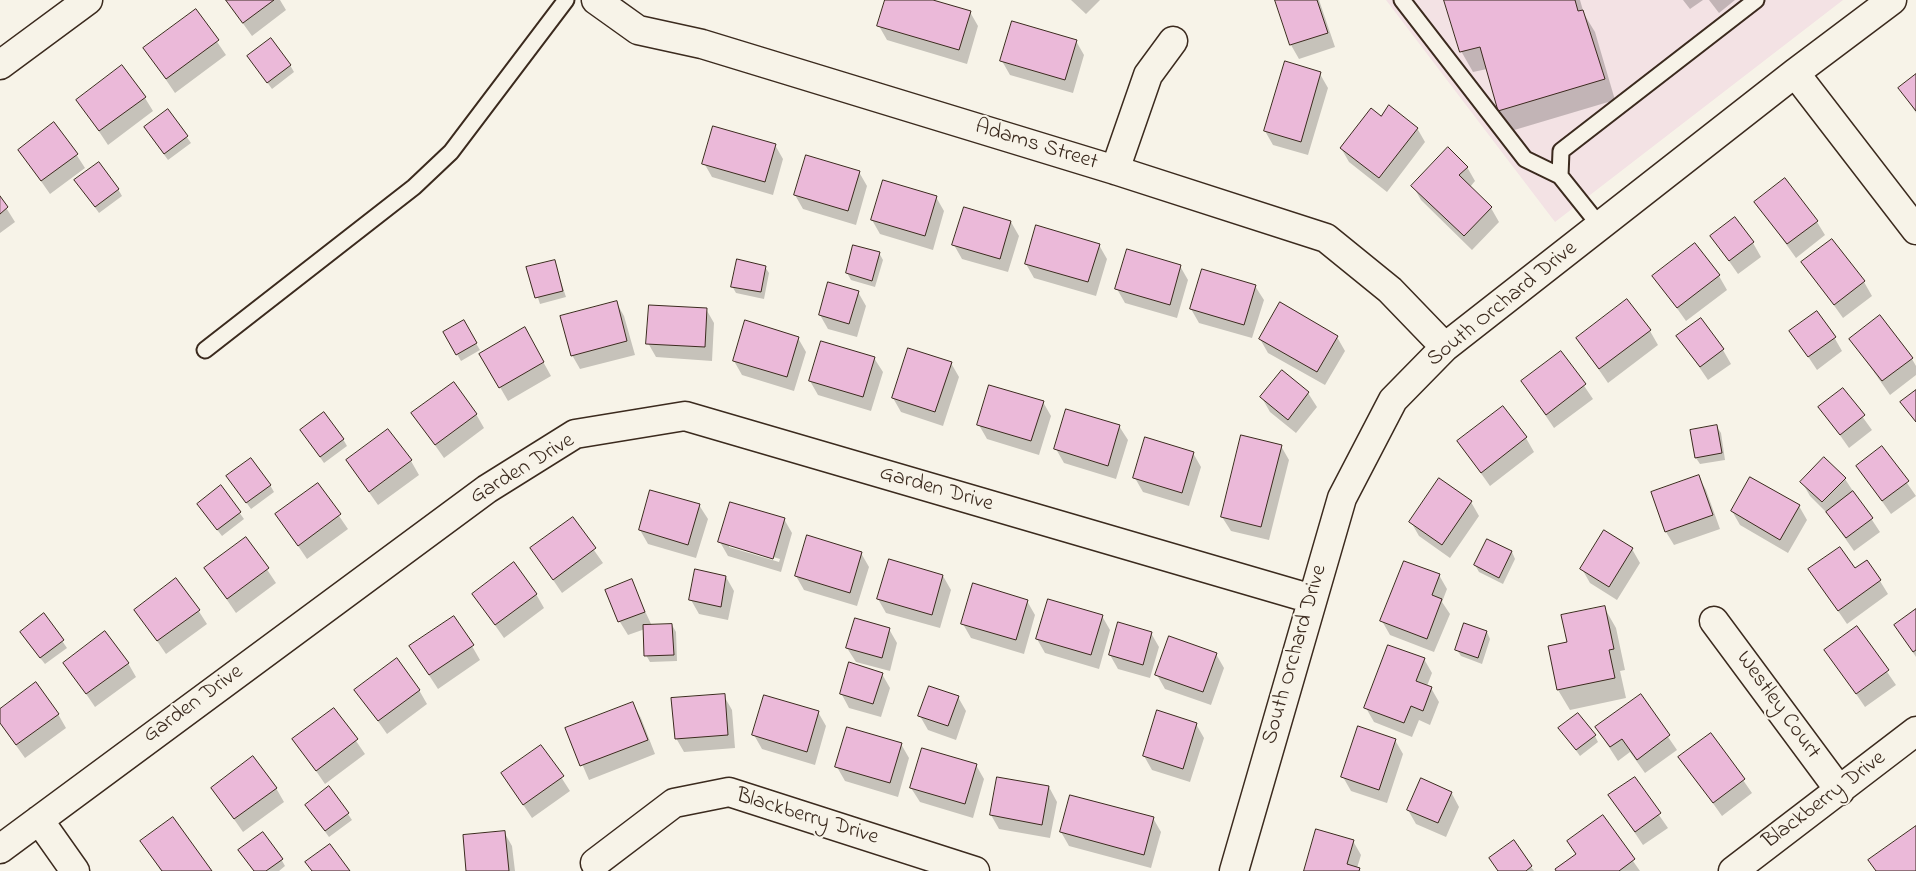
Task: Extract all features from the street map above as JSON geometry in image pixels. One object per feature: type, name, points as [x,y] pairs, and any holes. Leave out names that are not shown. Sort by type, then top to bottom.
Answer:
[{"type":"street","points":[[0,65],[88,0]]},
{"type":"street","name":"Adams Street","points":[[596,0],[638,30],[702,44],[1115,170],[1326,238],[1390,290],[1445,348]]},
{"type":"street","name":"South Orchard Drive","points":[[1234,871],[1342,498],[1393,400],[1445,348],[1795,73],[1892,0]]},
{"type":"street","points":[[1115,170],[1148,75],[1173,41]]},
{"type":"street","points":[[1795,73],[1916,230]]},
{"type":"street","name":"Garden Drive","points":[[0,849],[487,489],[575,434],[685,416],[1312,599]]},
{"type":"street","name":"Westley Court","points":[[1714,621],[1840,791]]},
{"type":"street","name":"Blackberry Drive","points":[[1733,871],[1916,731]]},
{"type":"street","name":"Blackberry Drive","points":[[595,863],[674,803],[729,792],[975,871]]},
{"type":"street","points":[[39,820],[76,871]]},
{"type":"lane","points":[[205,350],[414,187],[451,152],[566,0]]},
{"type":"lane","points":[[1402,0],[1525,159],[1560,176],[1600,226]]},
{"type":"lane","points":[[1560,176],[1561,151],[1756,0]]},
{"type":"shaded area","points":[[1386,0],[1843,0],[1555,222]]},
{"type":"building","points":[[226,0],[274,0],[243,23]]},
{"type":"building","points":[[885,0],[933,0],[971,11],[959,50],[877,26]]},
{"type":"building","points":[[1275,0],[1317,0],[1328,33],[1290,45]]},
{"type":"building","points":[[1444,0],[1575,0],[1578,11],[1583,10],[1605,79],[1498,111],[1480,47],[1460,52]]},
{"type":"building","points":[[196,9],[219,40],[166,79],[143,48]]},
{"type":"building","points":[[1012,21],[1077,40],[1065,80],[1000,61]]},
{"type":"building","points":[[271,38],[291,65],[267,83],[247,56]]},
{"type":"building","points":[[1285,61],[1321,72],[1301,142],[1264,131]]},
{"type":"building","points":[[122,65],[146,97],[99,131],[76,100]]},
{"type":"building","points":[[1916,74],[1916,111],[1898,88]]},
{"type":"building","points":[[1389,105],[1418,128],[1379,178],[1340,148],[1371,108],[1381,116]]},
{"type":"building","points":[[168,109],[188,136],[164,154],[144,127]]},
{"type":"building","points":[[54,122],[78,154],[41,181],[18,150]]},
{"type":"building","points":[[713,126],[776,144],[765,182],[702,164]]},
{"type":"building","points":[[1448,147],[1468,167],[1459,175],[1492,207],[1464,236],[1411,186]]},
{"type":"building","points":[[806,155],[860,171],[848,211],[794,195]]},
{"type":"building","points":[[99,162],[119,189],[95,207],[74,180]]},
{"type":"building","points":[[1785,178],[1818,221],[1787,244],[1754,202]]},
{"type":"building","points":[[883,180],[937,196],[925,236],[871,220]]},
{"type":"building","points":[[0,196],[8,207],[0,214]]},
{"type":"building","points":[[964,207],[1011,221],[1000,259],[952,245]]},
{"type":"building","points":[[1735,217],[1754,242],[1729,261],[1710,236]]},
{"type":"building","points":[[1036,225],[1100,244],[1088,282],[1025,264]]},
{"type":"building","points":[[1832,239],[1865,281],[1834,305],[1801,262]]},
{"type":"building","points":[[1695,243],[1720,275],[1677,308],[1652,276]]},
{"type":"building","points":[[853,245],[880,252],[872,281],[846,273]]},
{"type":"building","points":[[1127,249],[1181,265],[1170,305],[1115,289]]},
{"type":"building","points":[[737,259],[766,266],[761,292],[731,287]]},
{"type":"building","points":[[555,260],[563,291],[535,298],[526,267]]},
{"type":"building","points":[[1202,269],[1256,285],[1244,325],[1190,309]]},
{"type":"building","points":[[828,282],[859,291],[849,324],[819,315]]},
{"type":"building","points":[[1627,299],[1651,330],[1599,369],[1576,338]]},
{"type":"building","points":[[617,301],[627,341],[571,356],[560,316]]},
{"type":"building","points":[[1280,302],[1338,336],[1317,372],[1259,339]]},
{"type":"building","points":[[649,305],[707,308],[705,347],[646,344]]},
{"type":"building","points":[[1817,311],[1836,337],[1808,357],[1789,331]]},
{"type":"building","points":[[1880,315],[1913,358],[1882,381],[1849,339]]},
{"type":"building","points":[[1701,318],[1724,349],[1700,367],[1676,336]]},
{"type":"building","points":[[464,320],[477,343],[456,355],[443,332]]},
{"type":"building","points":[[745,320],[799,337],[787,377],[733,361]]},
{"type":"building","points":[[525,327],[544,362],[499,388],[479,354]]},
{"type":"building","points":[[821,341],[875,357],[863,397],[809,381]]},
{"type":"building","points":[[908,348],[952,362],[935,412],[892,398]]},
{"type":"building","points":[[1561,351],[1586,384],[1546,415],[1521,381]]},
{"type":"building","points":[[1282,370],[1309,392],[1288,420],[1260,397]]},
{"type":"building","points":[[454,382],[477,414],[435,445],[411,413]]},
{"type":"building","points":[[989,385],[1044,401],[1031,441],[977,425]]},
{"type":"building","points":[[1843,388],[1865,415],[1840,435],[1818,407]]},
{"type":"building","points":[[1916,390],[1916,422],[1900,402]]},
{"type":"building","points":[[1503,406],[1527,437],[1481,473],[1457,441]]},
{"type":"building","points":[[1066,409],[1120,425],[1108,466],[1054,449]]},
{"type":"building","points":[[324,412],[344,439],[320,457],[300,430]]},
{"type":"building","points":[[1717,425],[1722,453],[1695,458],[1690,430]]},
{"type":"building","points":[[388,429],[412,460],[369,492],[346,460]]},
{"type":"building","points":[[1241,435],[1282,445],[1261,527],[1221,517]]},
{"type":"building","points":[[1145,437],[1194,452],[1182,493],[1133,478]]},
{"type":"building","points":[[1882,446],[1909,481],[1882,501],[1856,466]]},
{"type":"building","points":[[1824,457],[1846,478],[1822,502],[1800,482]]},
{"type":"building","points":[[251,458],[271,485],[246,503],[226,476]]},
{"type":"building","points":[[1699,475],[1713,515],[1665,532],[1651,492]]},
{"type":"building","points":[[1750,477],[1800,505],[1780,540],[1731,511]]},
{"type":"building","points":[[1439,478],[1472,501],[1442,545],[1409,522]]},
{"type":"building","points":[[318,483],[341,514],[298,546],[275,514]]},
{"type":"building","points":[[221,485],[241,512],[217,530],[197,504]]},
{"type":"building","points":[[650,490],[700,504],[688,545],[639,530]]},
{"type":"building","points":[[1853,491],[1873,518],[1846,538],[1826,512]]},
{"type":"building","points":[[730,502],[785,518],[773,559],[718,542]]},
{"type":"building","points":[[573,517],[596,548],[553,580],[530,548]]},
{"type":"building","points":[[1604,530],[1633,548],[1609,587],[1580,569]]},
{"type":"building","points":[[807,535],[862,552],[850,593],[795,576]]},
{"type":"building","points":[[246,537],[269,568],[227,599],[204,568]]},
{"type":"building","points":[[1487,539],[1512,551],[1499,578],[1474,565]]},
{"type":"building","points":[[1840,547],[1855,568],[1867,560],[1881,580],[1838,611],[1808,569]]},
{"type":"building","points":[[889,559],[943,575],[932,615],[877,599]]},
{"type":"building","points":[[1404,561],[1440,574],[1432,595],[1442,599],[1427,639],[1380,621]]},
{"type":"building","points":[[514,562],[537,594],[495,625],[472,594]]},
{"type":"building","points":[[695,569],[726,576],[721,607],[689,600]]},
{"type":"building","points":[[176,578],[200,610],[157,641],[134,610]]},
{"type":"building","points":[[632,579],[645,612],[618,622],[605,590]]},
{"type":"building","points":[[973,583],[1028,600],[1016,640],[961,624]]},
{"type":"building","points":[[1048,599],[1103,615],[1091,655],[1036,639]]},
{"type":"building","points":[[1605,606],[1614,649],[1609,650],[1615,678],[1557,690],[1548,646],[1567,642],[1561,615]]},
{"type":"building","points":[[1916,609],[1916,650],[1913,652],[1894,625]]},
{"type":"building","points":[[44,613],[64,640],[40,658],[20,632]]},
{"type":"building","points":[[454,616],[474,645],[429,675],[409,646]]},
{"type":"building","points":[[855,618],[890,628],[882,658],[846,648]]},
{"type":"building","points":[[1118,622],[1152,632],[1143,665],[1109,655]]},
{"type":"building","points":[[1464,623],[1487,631],[1478,658],[1455,650]]},
{"type":"building","points":[[672,624],[674,655],[644,656],[643,625]]},
{"type":"building","points":[[1857,626],[1889,670],[1856,694],[1824,650]]},
{"type":"building","points":[[105,631],[129,663],[86,694],[63,663]]},
{"type":"building","points":[[1169,636],[1217,653],[1203,692],[1155,675]]},
{"type":"building","points":[[1388,645],[1425,658],[1416,681],[1432,687],[1423,711],[1411,706],[1404,723],[1364,708]]},
{"type":"building","points":[[397,658],[420,690],[378,721],[354,690]]},
{"type":"building","points":[[849,662],[883,673],[873,704],[840,694]]},
{"type":"building","points":[[36,682],[59,714],[16,745],[0,723],[0,709]]},
{"type":"building","points":[[929,686],[959,696],[948,726],[918,716]]},
{"type":"building","points":[[725,694],[728,735],[675,739],[671,698]]},
{"type":"building","points":[[1641,694],[1670,735],[1637,760],[1622,739],[1610,747],[1595,727]]},
{"type":"building","points":[[764,695],[819,711],[807,752],[752,735]]},
{"type":"building","points":[[633,702],[648,740],[580,766],[565,728]]},
{"type":"building","points":[[334,708],[358,739],[316,771],[292,739]]},
{"type":"building","points":[[1157,710],[1197,723],[1183,769],[1143,756]]},
{"type":"building","points":[[1578,713],[1596,735],[1576,750],[1558,728]]},
{"type":"building","points":[[1358,726],[1396,739],[1379,790],[1341,777]]},
{"type":"building","points":[[847,727],[902,743],[890,783],[835,767]]},
{"type":"building","points":[[1711,733],[1745,779],[1713,803],[1678,757]]},
{"type":"building","points":[[541,745],[564,776],[523,805],[501,773]]},
{"type":"building","points":[[922,748],[977,764],[965,804],[910,788]]},
{"type":"building","points":[[253,756],[277,788],[234,819],[211,788]]},
{"type":"building","points":[[997,777],[1049,786],[1042,825],[990,815]]},
{"type":"building","points":[[1635,777],[1661,813],[1635,832],[1608,795]]},
{"type":"building","points":[[1421,778],[1452,792],[1438,823],[1407,810]]},
{"type":"building","points":[[329,786],[349,813],[325,831],[305,805]]},
{"type":"building","points":[[1070,795],[1154,817],[1144,855],[1060,832]]},
{"type":"building","points":[[1603,815],[1635,859],[1619,871],[1556,871],[1555,869],[1576,854],[1567,841]]},
{"type":"building","points":[[173,817],[212,871],[162,871],[140,841]]},
{"type":"building","points":[[1916,826],[1916,871],[1876,871],[1868,860]]},
{"type":"building","points":[[1316,829],[1354,840],[1347,864],[1360,868],[1359,871],[1304,871]]},
{"type":"building","points":[[505,831],[509,871],[466,871],[463,835]]},
{"type":"building","points":[[263,832],[283,859],[266,871],[254,871],[238,850]]},
{"type":"building","points":[[1514,840],[1532,866],[1526,871],[1498,871],[1489,858]]},
{"type":"building","points":[[330,844],[350,871],[312,871],[305,862]]}]
